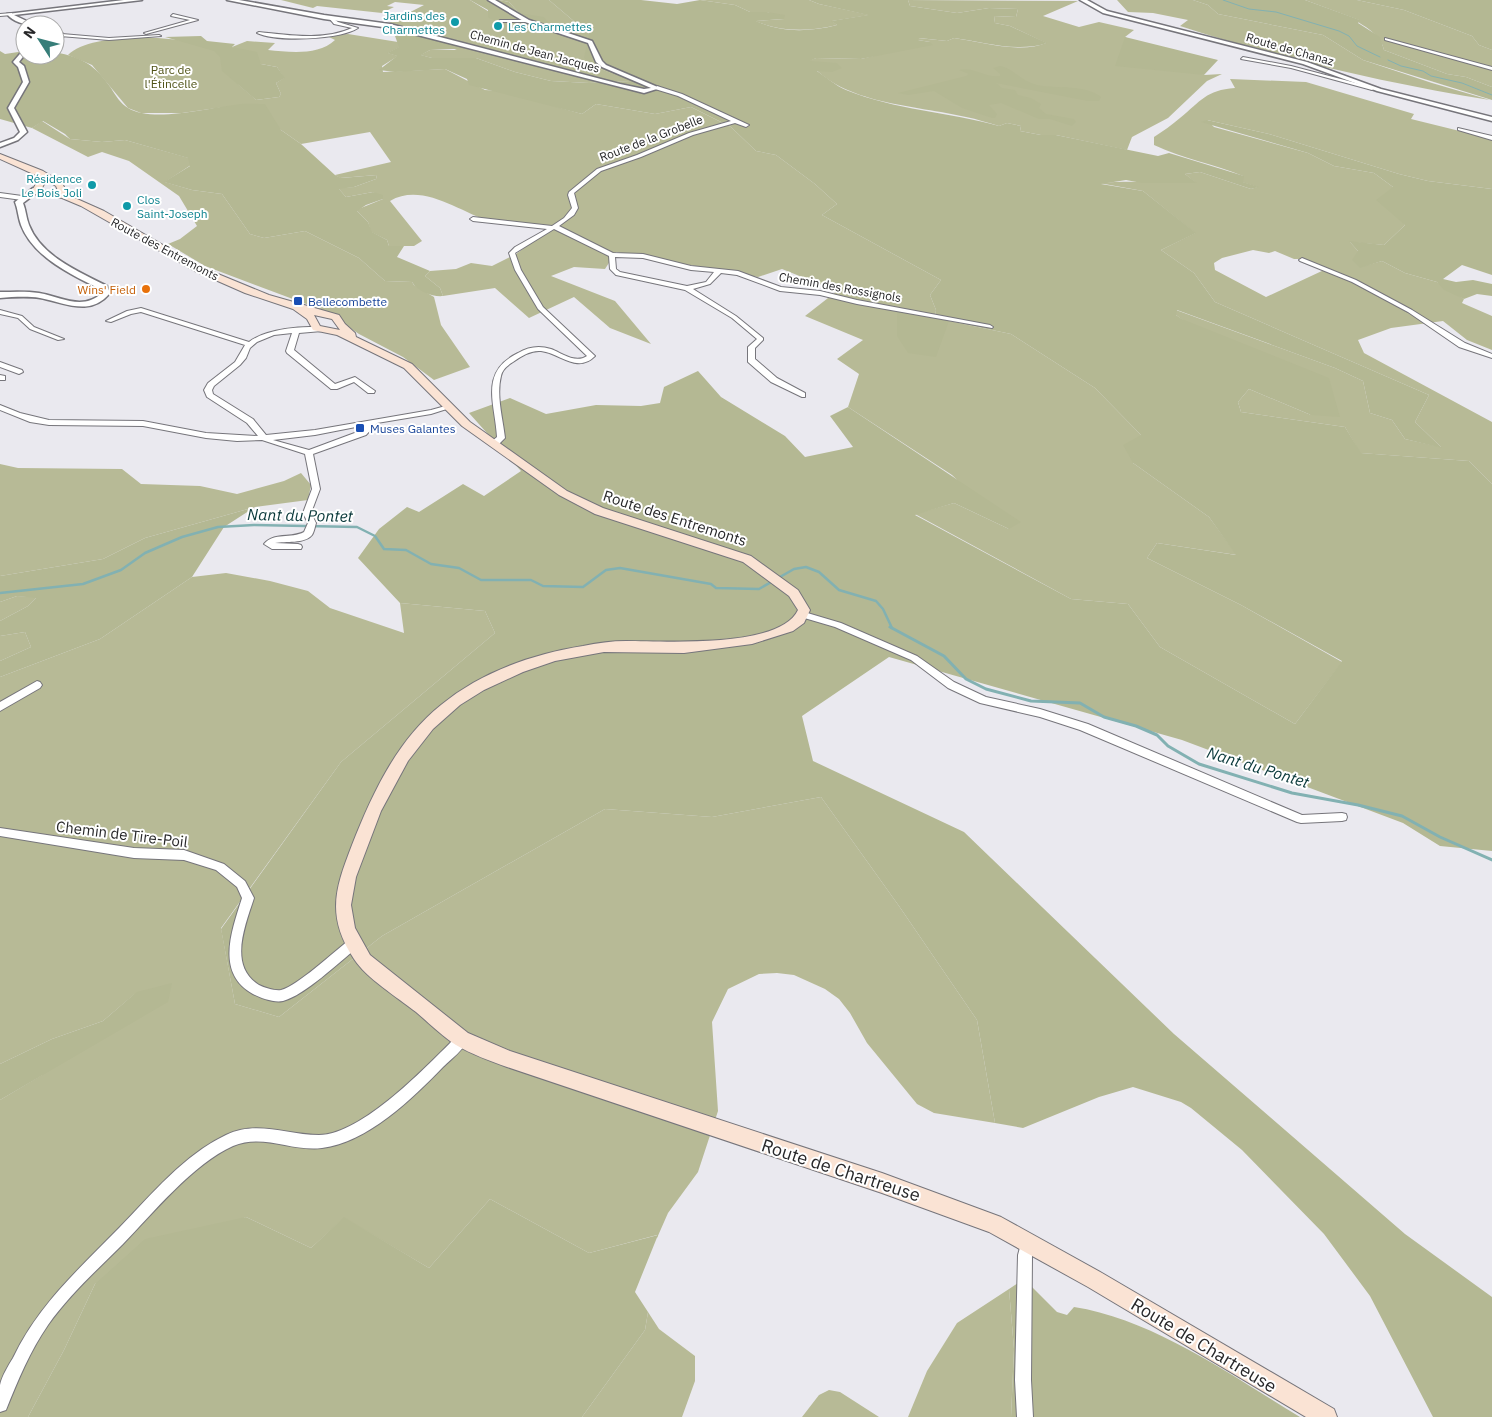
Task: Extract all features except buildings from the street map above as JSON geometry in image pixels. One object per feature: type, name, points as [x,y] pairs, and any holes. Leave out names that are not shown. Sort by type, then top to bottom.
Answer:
[{"type":"main road","name":"Route des Entremonts","points":[[0,156],[44,177],[57,186],[65,196]]},
{"type":"main road","points":[[44,177],[41,191],[57,186]]},
{"type":"main road","name":"Route des Entremonts","points":[[41,191],[65,196],[90,207],[198,269],[296,307],[336,317],[339,322],[367,346]]},
{"type":"main road","name":"Route des Entremonts","points":[[296,307],[311,317],[316,328],[340,333],[408,366],[466,424],[563,493],[586,505],[632,523],[737,554],[784,584],[802,603],[804,615]]},
{"type":"main road","points":[[313,323],[327,316]]},
{"type":"main road","points":[[324,329],[339,322]]},
{"type":"main road","points":[[353,944],[345,926],[343,904],[346,881],[372,813],[392,771],[404,754],[430,725],[456,701],[506,673],[568,653],[625,646],[683,648],[727,645],[778,633],[797,624],[804,615]]},
{"type":"main road","name":"Route de Chartreuse","points":[[353,944],[364,960],[388,981],[462,1039],[507,1059],[940,1204],[994,1224],[1028,1242],[1326,1417]]},
{"type":"street","points":[[0,14],[52,8],[109,5],[139,0]]},
{"type":"street","name":"Chemin de Jean Jacques","points":[[230,0],[398,28],[626,87],[644,91],[657,88]]},
{"type":"street","points":[[491,0],[527,20],[590,42],[599,62],[604,66],[657,88],[677,93],[746,125]]},
{"type":"street","name":"Route de Chanaz","points":[[1085,0],[1092,6],[1106,12],[1305,63],[1372,88],[1492,119]]},
{"type":"street","points":[[10,14],[15,18]]},
{"type":"street","points":[[128,38],[196,20],[173,15]]},
{"type":"street","points":[[259,33],[300,37],[348,32],[356,28],[336,23],[331,18]]},
{"type":"street","points":[[500,20],[527,20]]},
{"type":"street","points":[[65,35],[91,38],[159,36]]},
{"type":"street","points":[[1387,39],[1492,69]]},
{"type":"street","points":[[1243,58],[1291,67],[1372,88]]},
{"type":"street","points":[[0,145],[16,139],[24,132],[11,108],[26,82],[23,71],[18,65]]},
{"type":"street","name":"Route de la Grobelle","points":[[494,444],[501,438],[497,384],[498,373],[504,365],[524,353],[538,349],[549,350],[576,362],[586,360],[591,356],[540,308],[513,260],[512,253],[517,248],[553,228],[575,209],[571,193],[594,172],[691,134],[735,121]]},
{"type":"street","points":[[1460,129],[1492,138]]},
{"type":"street","points":[[0,195],[22,198],[41,191]]},
{"type":"street","points":[[0,294],[40,296],[80,306],[97,301],[106,293],[104,288],[79,277],[45,251],[25,225],[20,203],[22,198]]},
{"type":"street","points":[[473,219],[553,228],[564,231],[612,255],[613,270],[618,274],[687,288],[734,317],[761,339],[752,347],[751,360],[774,380],[802,394]]},
{"type":"street","name":"Chemin des Rossignols","points":[[612,255],[643,256],[738,274],[780,289],[820,293],[857,302],[990,327]]},
{"type":"street","points":[[1302,260],[1354,281],[1410,311],[1462,345],[1492,356]]},
{"type":"street","points":[[687,288],[708,283],[718,271]]},
{"type":"street","points":[[109,321],[129,312],[141,310],[250,344]]},
{"type":"street","points":[[0,312],[20,317],[32,328],[60,339]]},
{"type":"street","points":[[296,330],[313,323]]},
{"type":"street","points":[[324,329],[296,330],[263,336],[250,344],[239,362],[208,390],[210,395],[250,421],[266,440],[309,453],[364,433],[374,421]]},
{"type":"street","points":[[296,330],[290,351],[329,383],[334,387],[355,379],[372,391]]},
{"type":"street","points":[[0,364],[19,372]]},
{"type":"street","points":[[0,407],[18,417],[38,422],[63,425],[135,422],[213,437],[266,440],[300,436],[448,407]]},
{"type":"street","points":[[298,546],[268,544],[273,540],[305,537],[311,527],[307,514],[316,489],[309,453]]},
{"type":"street","points":[[804,615],[838,625],[914,658],[952,685],[984,700],[1040,713],[1084,728],[1302,819],[1342,817]]},
{"type":"street","points":[[0,707],[37,685]]},
{"type":"street","name":"Chemin de Tire-Poil","points":[[0,832],[134,852],[184,855],[220,867],[241,884],[248,898],[234,946],[236,966],[243,980],[258,991],[282,996],[299,987],[353,944]]},
{"type":"street","points":[[0,1404],[26,1347],[50,1312],[141,1215],[200,1160],[218,1146],[251,1134],[266,1133],[322,1142],[344,1138],[368,1123],[393,1103],[462,1039]]},
{"type":"street","points":[[1026,1417],[1023,1380],[1026,1255],[1028,1242]]},
{"type":"green space","points":[[281,0],[470,0],[507,23],[517,27],[550,24],[519,13],[509,2],[499,0],[549,0],[589,34],[595,67],[633,81],[589,83],[551,81],[515,72],[476,58],[432,58],[420,55],[430,50],[457,50],[387,24],[424,5],[395,2],[387,6],[394,7],[382,13],[317,6],[313,8]]},
{"type":"green space","points":[[470,0],[509,2],[519,13],[544,17],[550,24],[522,27],[491,19],[488,17],[488,10]]},
{"type":"green space","points":[[549,0],[641,0],[677,4],[700,0],[735,5],[750,12],[785,15],[784,19],[756,21],[775,28],[796,30],[837,25],[831,21],[868,15],[809,0],[908,0],[910,6],[957,13],[989,8],[1018,9],[1016,17],[994,16],[995,23],[1010,26],[1047,43],[1036,46],[1013,47],[954,38],[947,41],[919,38],[918,40],[930,42],[933,45],[861,59],[816,58],[810,61],[837,63],[842,68],[832,72],[817,71],[842,88],[865,97],[999,126],[1007,123],[1021,126],[1020,131],[1041,135],[1056,135],[1158,156],[1169,153],[1244,176],[1243,182],[1259,187],[1251,189],[1200,172],[1185,174],[1197,183],[1142,183],[1126,180],[1101,184],[1143,191],[1196,233],[1161,250],[1194,273],[1215,302],[1429,395],[1415,422],[1442,448],[1405,439],[1392,420],[1370,413],[1363,381],[1335,368],[1177,310],[1176,315],[1182,319],[1329,378],[1340,417],[1311,415],[1249,389],[1238,402],[1241,412],[1345,427],[1361,453],[1469,461],[1492,484],[1492,851],[1440,846],[1403,823],[1182,740],[889,657],[802,716],[813,761],[964,832],[1174,1034],[1405,1234],[1492,1297],[1492,1417],[1433,1417],[1370,1296],[1324,1234],[1242,1150],[1181,1102],[1133,1087],[1099,1097],[1023,1128],[995,1123],[977,1020],[821,797],[712,817],[605,809],[382,936],[279,1017],[235,1004],[221,929],[341,762],[495,633],[485,611],[400,603],[358,558],[379,529],[407,507],[419,512],[463,484],[484,496],[521,471],[469,413],[510,398],[546,414],[596,405],[641,406],[660,403],[664,387],[698,371],[721,397],[785,436],[805,457],[853,447],[830,416],[848,407],[1021,522],[1009,529],[954,503],[915,515],[1071,599],[1128,604],[1160,647],[1295,724],[1342,661],[1241,605],[1147,558],[1157,543],[1236,555],[1209,517],[1133,463],[1123,445],[1141,435],[1095,388],[1011,334],[949,321],[936,357],[908,353],[897,336],[897,311],[935,318],[936,310],[930,295],[941,280],[822,215],[837,204],[815,184],[776,155],[756,151],[731,127],[691,107],[655,114],[596,104],[582,114],[469,85],[467,79],[445,69],[395,72],[379,70],[397,56],[387,53],[399,47],[395,36],[406,31],[476,48],[430,50],[421,55],[432,58],[476,58],[515,72],[551,81],[589,83],[631,81],[595,67],[584,58],[589,34]]},
{"type":"green space","points":[[700,0],[809,0],[870,15],[832,21],[837,25],[796,30],[765,25],[755,21],[784,19],[767,12],[750,12],[735,5]]},
{"type":"green space","points":[[908,0],[1078,1],[1043,16],[1079,27],[1099,22],[1134,30],[1125,37],[1204,75],[1222,74],[1207,81],[1168,118],[1132,137],[1127,150],[1056,135],[1041,135],[1020,131],[1021,126],[1007,123],[999,126],[970,118],[881,101],[840,87],[823,76],[808,61],[816,58],[861,59],[930,42],[918,40],[918,38],[947,41],[954,38],[1013,47],[1036,46],[1046,43],[1010,26],[995,23],[994,16],[1016,17],[1018,9],[989,8],[957,13],[910,6]]},
{"type":"green space","points":[[1117,0],[1193,0],[1208,5],[1218,14],[1323,35],[1363,60],[1490,100],[1373,78],[1256,49],[1180,26],[1188,20],[1153,13],[1128,12]]},
{"type":"green space","points":[[1193,0],[1305,0],[1360,20],[1358,23],[1380,37],[1384,50],[1447,74],[1466,77],[1492,87],[1492,100],[1363,60],[1323,35],[1218,14],[1208,5]]},
{"type":"green space","points":[[1305,0],[1357,0],[1404,10],[1472,36],[1479,45],[1492,50],[1492,87],[1466,77],[1447,74],[1384,50],[1377,37],[1358,22],[1359,20]]},
{"type":"green space","points":[[1357,0],[1492,0],[1492,50],[1479,45],[1472,36],[1404,10]]},
{"type":"green space","name":"Parc de l'Étincelle","points":[[348,34],[398,42],[400,47],[388,53],[398,56],[382,66],[383,72],[445,69],[485,90],[501,91],[582,114],[596,104],[655,114],[691,107],[731,127],[756,151],[776,155],[815,184],[837,204],[822,215],[941,280],[930,295],[936,310],[935,318],[1011,334],[1095,388],[1142,436],[1133,463],[1209,517],[1237,555],[1157,543],[1147,558],[1241,605],[1342,662],[1295,724],[1160,647],[1128,604],[1071,599],[915,514],[954,503],[1009,529],[952,475],[848,407],[859,374],[837,359],[863,340],[805,316],[837,291],[782,269],[758,277],[616,252],[605,269],[574,267],[551,276],[615,301],[651,344],[610,328],[574,297],[529,318],[495,288],[443,296],[440,288],[425,276],[430,271],[456,269],[471,263],[492,266],[516,254],[547,231],[544,228],[496,223],[441,200],[415,195],[402,196],[390,201],[422,241],[414,246],[389,246],[387,240],[371,232],[368,222],[356,210],[383,199],[373,192],[346,197],[338,188],[354,187],[376,179],[377,175],[340,178],[335,175],[391,162],[370,132],[301,144],[281,130],[224,107],[182,113],[141,113],[128,108],[92,65],[68,55],[80,47],[118,39],[163,38],[202,45],[219,53],[229,74],[256,100],[279,97],[281,94],[276,83],[284,78],[277,67],[261,64],[232,47],[247,41],[275,43],[268,50],[285,52],[312,51],[320,49],[335,40],[327,36]]},
{"type":"green space","points":[[201,36],[207,41],[235,44],[232,47],[257,52],[261,64],[277,67],[285,78],[276,83],[281,94],[279,97],[256,100],[222,71],[220,57],[214,51],[165,37]]},
{"type":"green space","points":[[1125,37],[1218,60],[1204,75],[1115,66]]},
{"type":"green space","points":[[0,51],[5,54],[15,52],[15,65],[65,65],[65,55],[81,60],[99,73],[123,104],[138,112],[165,114],[238,104],[265,104],[281,130],[301,144],[335,175],[341,178],[377,175],[376,179],[354,187],[339,189],[346,197],[373,192],[383,195],[383,199],[366,205],[357,211],[368,222],[372,232],[387,240],[389,246],[404,246],[397,257],[430,271],[425,276],[440,288],[443,296],[426,293],[418,289],[412,282],[385,281],[359,258],[305,231],[264,238],[250,234],[222,194],[192,190],[164,182],[190,166],[188,158],[125,140],[102,142],[70,139],[43,121],[32,128],[0,119]]},
{"type":"green space","points":[[1000,66],[1037,85],[1087,90],[1101,97],[1099,101],[1088,101],[996,83],[1002,88],[1015,90],[1018,95],[1031,98],[1041,104],[1039,108],[1046,114],[1074,119],[1076,122],[1072,126],[1050,119],[1039,119],[1001,103],[989,105],[997,114],[995,118],[992,118],[962,108],[934,91],[908,95],[898,93],[966,76],[969,74],[959,70],[964,69],[1000,76],[993,68]]},
{"type":"green space","points":[[1230,79],[1306,82],[1414,114],[1411,119],[1492,139],[1492,189],[1428,181],[1399,174],[1269,134],[1207,120],[1214,127],[1308,153],[1334,166],[1374,173],[1393,187],[1405,225],[1384,245],[1350,242],[1358,251],[1360,267],[1382,261],[1405,273],[1437,282],[1464,299],[1462,303],[1492,316],[1492,350],[1467,340],[1443,321],[1391,328],[1358,340],[1364,353],[1492,422],[1492,484],[1469,461],[1360,453],[1345,427],[1241,412],[1238,402],[1249,389],[1311,415],[1176,315],[1176,310],[1335,368],[1363,381],[1370,413],[1392,420],[1405,439],[1441,447],[1415,422],[1429,395],[1215,302],[1194,273],[1161,250],[1195,233],[1143,191],[1099,183],[1196,183],[1185,174],[1200,172],[1251,189],[1257,187],[1242,182],[1243,176],[1154,145],[1154,137],[1174,123],[1204,97],[1217,91],[1235,88]],"holes":[[[1253,250],[1269,253],[1275,251],[1294,259],[1301,259],[1324,270],[1266,297],[1215,270],[1214,263],[1222,258]]]},
{"type":"green space","points":[[1207,120],[1269,134],[1399,174],[1428,181],[1492,189],[1492,275],[1462,265],[1443,279],[1456,282],[1473,280],[1492,284],[1492,296],[1477,294],[1464,299],[1444,290],[1437,282],[1405,273],[1382,261],[1360,268],[1352,260],[1358,251],[1349,241],[1384,245],[1405,225],[1376,200],[1393,187],[1374,173],[1334,166],[1308,153],[1201,122]]},
{"type":"green space","points":[[42,121],[70,139],[102,142],[125,140],[189,158],[191,165],[165,182],[192,190],[222,194],[250,234],[264,238],[305,231],[359,258],[385,281],[412,282],[434,297],[441,325],[470,367],[434,380],[403,357],[359,334],[325,311],[205,266],[168,244],[180,239],[197,226],[179,196],[129,161],[102,152],[88,157],[32,128]]},
{"type":"green space","points":[[0,464],[18,468],[122,469],[141,484],[200,486],[237,494],[284,481],[301,473],[311,485],[308,500],[255,507],[145,538],[103,559],[0,576]]},
{"type":"green space","points":[[255,507],[224,527],[192,577],[100,639],[0,677],[0,661],[31,647],[25,632],[0,636],[0,621],[28,606],[36,598],[17,596],[0,602],[0,576],[103,559],[145,538]]},
{"type":"green space","points":[[226,573],[270,581],[308,591],[330,608],[404,633],[400,603],[485,611],[495,633],[341,762],[221,928],[235,1004],[279,1017],[382,936],[605,809],[712,817],[821,797],[977,1020],[995,1123],[934,1113],[917,1104],[867,1043],[850,1013],[839,999],[825,989],[794,975],[777,973],[759,974],[728,989],[712,1022],[718,1111],[698,1172],[668,1213],[657,1238],[657,1235],[589,1253],[490,1199],[429,1268],[344,1218],[311,1248],[246,1217],[95,1284],[64,1350],[28,1417],[0,1417],[0,1100],[42,1075],[137,992],[103,1021],[52,1039],[0,1064],[0,677],[100,639],[192,577]]},
{"type":"green space","points":[[17,596],[37,597],[28,606],[0,621],[0,602]]},
{"type":"green space","points":[[25,632],[31,647],[0,661],[0,636]]},
{"type":"green space","points":[[172,983],[168,1002],[0,1100],[0,1064],[52,1039],[103,1021],[137,992]]},
{"type":"green space","points":[[490,1199],[589,1253],[658,1235],[635,1292],[648,1312],[645,1330],[582,1417],[28,1417],[64,1350],[95,1284],[145,1239],[246,1217],[311,1248],[344,1217],[429,1268]]},
{"type":"green space","points":[[1024,1279],[1057,1312],[1067,1315],[1074,1307],[1104,1313],[1133,1323],[1191,1351],[1300,1417],[1011,1417],[1014,1349],[1009,1289]]},
{"type":"green space","points":[[1009,1289],[1014,1349],[1011,1417],[908,1417],[927,1371],[957,1323]]},
{"type":"green space","points":[[648,1312],[659,1329],[695,1356],[695,1381],[682,1417],[582,1417],[645,1330]]},
{"type":"green space","points":[[829,1390],[840,1392],[879,1417],[802,1417],[819,1395]]},
{"type":"waterway","points":[[1223,0],[1249,9],[1276,12],[1339,31],[1349,36],[1357,46],[1380,57]]},
{"type":"waterway","points":[[1388,60],[1401,66],[1423,71],[1431,76],[1462,83],[1492,95]]},
{"type":"waterway","name":"Nant du Pontet","points":[[0,593],[83,584],[121,570],[145,553],[182,537],[218,527],[254,525],[357,527],[375,536],[384,549],[406,550],[431,564],[459,568],[481,580],[531,580],[543,586],[583,587],[606,570],[620,568],[711,584],[716,588],[759,589],[794,569],[806,567],[819,572],[839,590],[876,601],[883,609],[892,628]]},
{"type":"waterway","name":"Nant du Pontet","points":[[890,627],[944,656],[966,679],[986,689],[1031,701],[1080,703],[1104,717],[1136,726],[1157,735],[1168,746],[1199,764],[1292,793],[1358,805],[1402,816],[1440,837],[1492,860]]},
{"type":"place","name":"Jardins des Charmettes","points":[[455,22]]},
{"type":"place","name":"Les Charmettes","points":[[498,26]]},
{"type":"place","name":"Résidence Le Bois Joli","points":[[92,185]]},
{"type":"place","name":"Clos Saint-Joseph","points":[[127,206]]},
{"type":"place","name":"Wins' Field","points":[[146,289]]},
{"type":"place","name":"Bellecombette","points":[[298,301]]},
{"type":"place","name":"Muses Galantes","points":[[360,428]]}]
